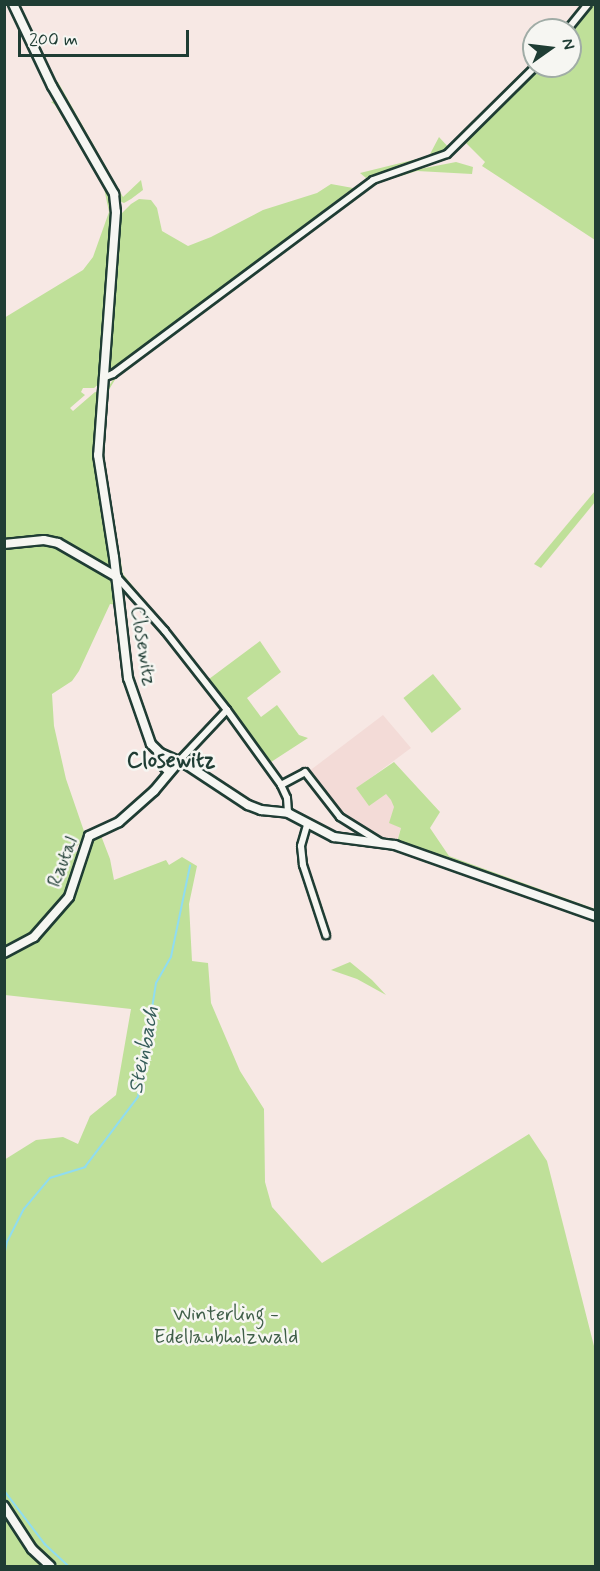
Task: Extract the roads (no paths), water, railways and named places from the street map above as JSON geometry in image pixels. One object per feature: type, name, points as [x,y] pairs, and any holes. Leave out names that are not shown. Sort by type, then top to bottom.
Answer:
[{"type":"street","name":"Closewitz","points":[[13,4],[52,86],[114,194],[116,212],[98,455],[117,577],[129,685],[149,738],[157,751],[158,762],[169,773]]},
{"type":"street","points":[[577,18],[588,4]]},
{"type":"street","points":[[103,378],[113,374],[373,180],[447,154],[524,78]]},
{"type":"street","points":[[4,544],[44,540],[58,543],[117,577],[171,639],[227,710],[281,785],[287,798],[288,813]]},
{"type":"street","points":[[179,761],[227,710]]},
{"type":"street","points":[[157,751],[179,761],[248,805],[261,810],[288,813],[307,825],[334,837],[398,846],[596,916]]},
{"type":"street","name":"Rautal","points":[[4,953],[34,937],[69,897],[89,836],[119,822],[179,761]]},
{"type":"street","points":[[281,785],[305,772],[340,817],[380,842]]},
{"type":"street","points":[[307,825],[301,846],[303,865],[326,935]]},
{"type":"street","points":[[4,1506],[32,1549],[50,1566]]},
{"type":"waterway","name":"Steinbach","points":[[4,1256],[7,1242],[24,1209],[50,1178],[85,1167],[138,1097],[156,983],[171,957],[190,866]]},
{"type":"waterway","name":"Steinbach","points":[[4,1490],[45,1544],[69,1566]]},
{"type":"district","name":"Closewitz","points":[[171,762]]},
{"type":"park label","name":"Winterling - Edellaubholzwald","points":[[226,1326]]}]
